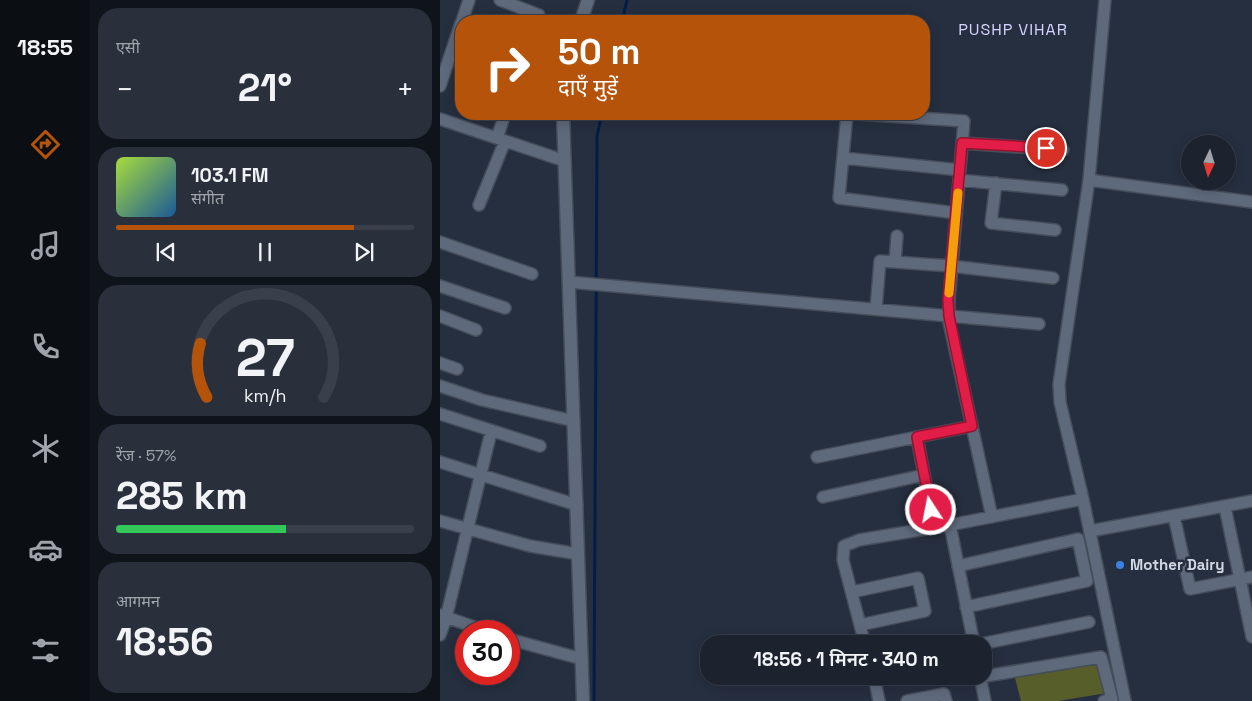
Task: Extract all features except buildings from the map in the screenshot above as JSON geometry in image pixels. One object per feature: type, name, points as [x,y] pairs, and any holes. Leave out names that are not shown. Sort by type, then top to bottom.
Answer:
[{"type":"street","points":[[464,15],[469,0]]},
{"type":"street","points":[[500,0],[539,15]]},
{"type":"street","points":[[583,15],[588,0]]},
{"type":"street","points":[[1105,0],[1088,180],[1059,384],[1060,402],[1090,531],[1125,701]]},
{"type":"street","points":[[440,86],[455,42]]},
{"type":"street","points":[[440,119],[564,161]]},
{"type":"street","points":[[930,119],[964,121],[949,316],[954,348],[992,517]]},
{"type":"street","points":[[479,205],[501,139],[504,120]]},
{"type":"street","points":[[563,120],[583,701]]},
{"type":"street","points":[[846,120],[839,198],[956,213]]},
{"type":"street","points":[[962,143],[1063,150]]},
{"type":"street","points":[[842,158],[960,175],[996,183],[1062,190]]},
{"type":"street","points":[[1088,180],[1252,202]]},
{"type":"street","points":[[996,183],[991,223],[1054,230]]},
{"type":"street","points":[[895,262],[897,236]]},
{"type":"street","points":[[440,242],[532,274]]},
{"type":"street","points":[[876,309],[880,261],[952,266],[1053,278]]},
{"type":"street","points":[[569,282],[1039,324]]},
{"type":"street","points":[[440,286],[505,308]]},
{"type":"street","points":[[440,316],[476,330]]},
{"type":"street","points":[[440,363],[457,369]]},
{"type":"street","points":[[440,386],[482,400],[574,421]]},
{"type":"street","points":[[440,414],[491,432],[540,446]]},
{"type":"street","points":[[816,457],[972,426]]},
{"type":"street","points":[[440,635],[443,616],[491,432]]},
{"type":"street","points":[[917,437],[934,528]]},
{"type":"street","points":[[440,462],[479,476],[576,505]]},
{"type":"street","points":[[823,497],[924,475]]},
{"type":"street","points":[[863,635],[843,560],[844,546],[859,540],[934,528],[1083,499]]},
{"type":"street","points":[[1090,531],[1252,502]]},
{"type":"street","points":[[1225,506],[1252,636]]},
{"type":"street","points":[[1174,516],[1190,589],[1252,577]]},
{"type":"street","points":[[440,521],[530,546],[578,554]]},
{"type":"street","points":[[950,525],[972,635]]},
{"type":"street","points":[[958,566],[1078,539],[1087,581],[966,607]]},
{"type":"street","points":[[852,592],[918,578],[925,611],[860,625]]},
{"type":"street","points":[[443,616],[455,620]]},
{"type":"street","points":[[992,642],[1089,622]]},
{"type":"street","points":[[520,642],[582,659]]},
{"type":"street","points":[[992,675],[1101,657],[1112,699],[1104,701]]},
{"type":"street","points":[[876,685],[879,701]]},
{"type":"street","points":[[982,685],[985,701]]},
{"type":"street","points":[[907,701],[944,694],[946,701]]},
{"type":"green space","points":[[1096,653],[1107,693],[1058,701],[1021,701],[1013,670]]},
{"type":"waterway","points":[[623,15],[627,0]]},
{"type":"waterway","points":[[594,701],[597,136],[601,120]]},
{"type":"slow traffic","points":[[949,293],[958,193]]},
{"type":"place","name":"Mother Dairy","points":[[1120,565]]},
{"type":"district","name":"PUSHP VIHAR","points":[[1013,29]]},
{"type":"route","points":[[931,510],[917,437],[972,426],[949,322],[948,300],[962,143],[1046,148]]}]
